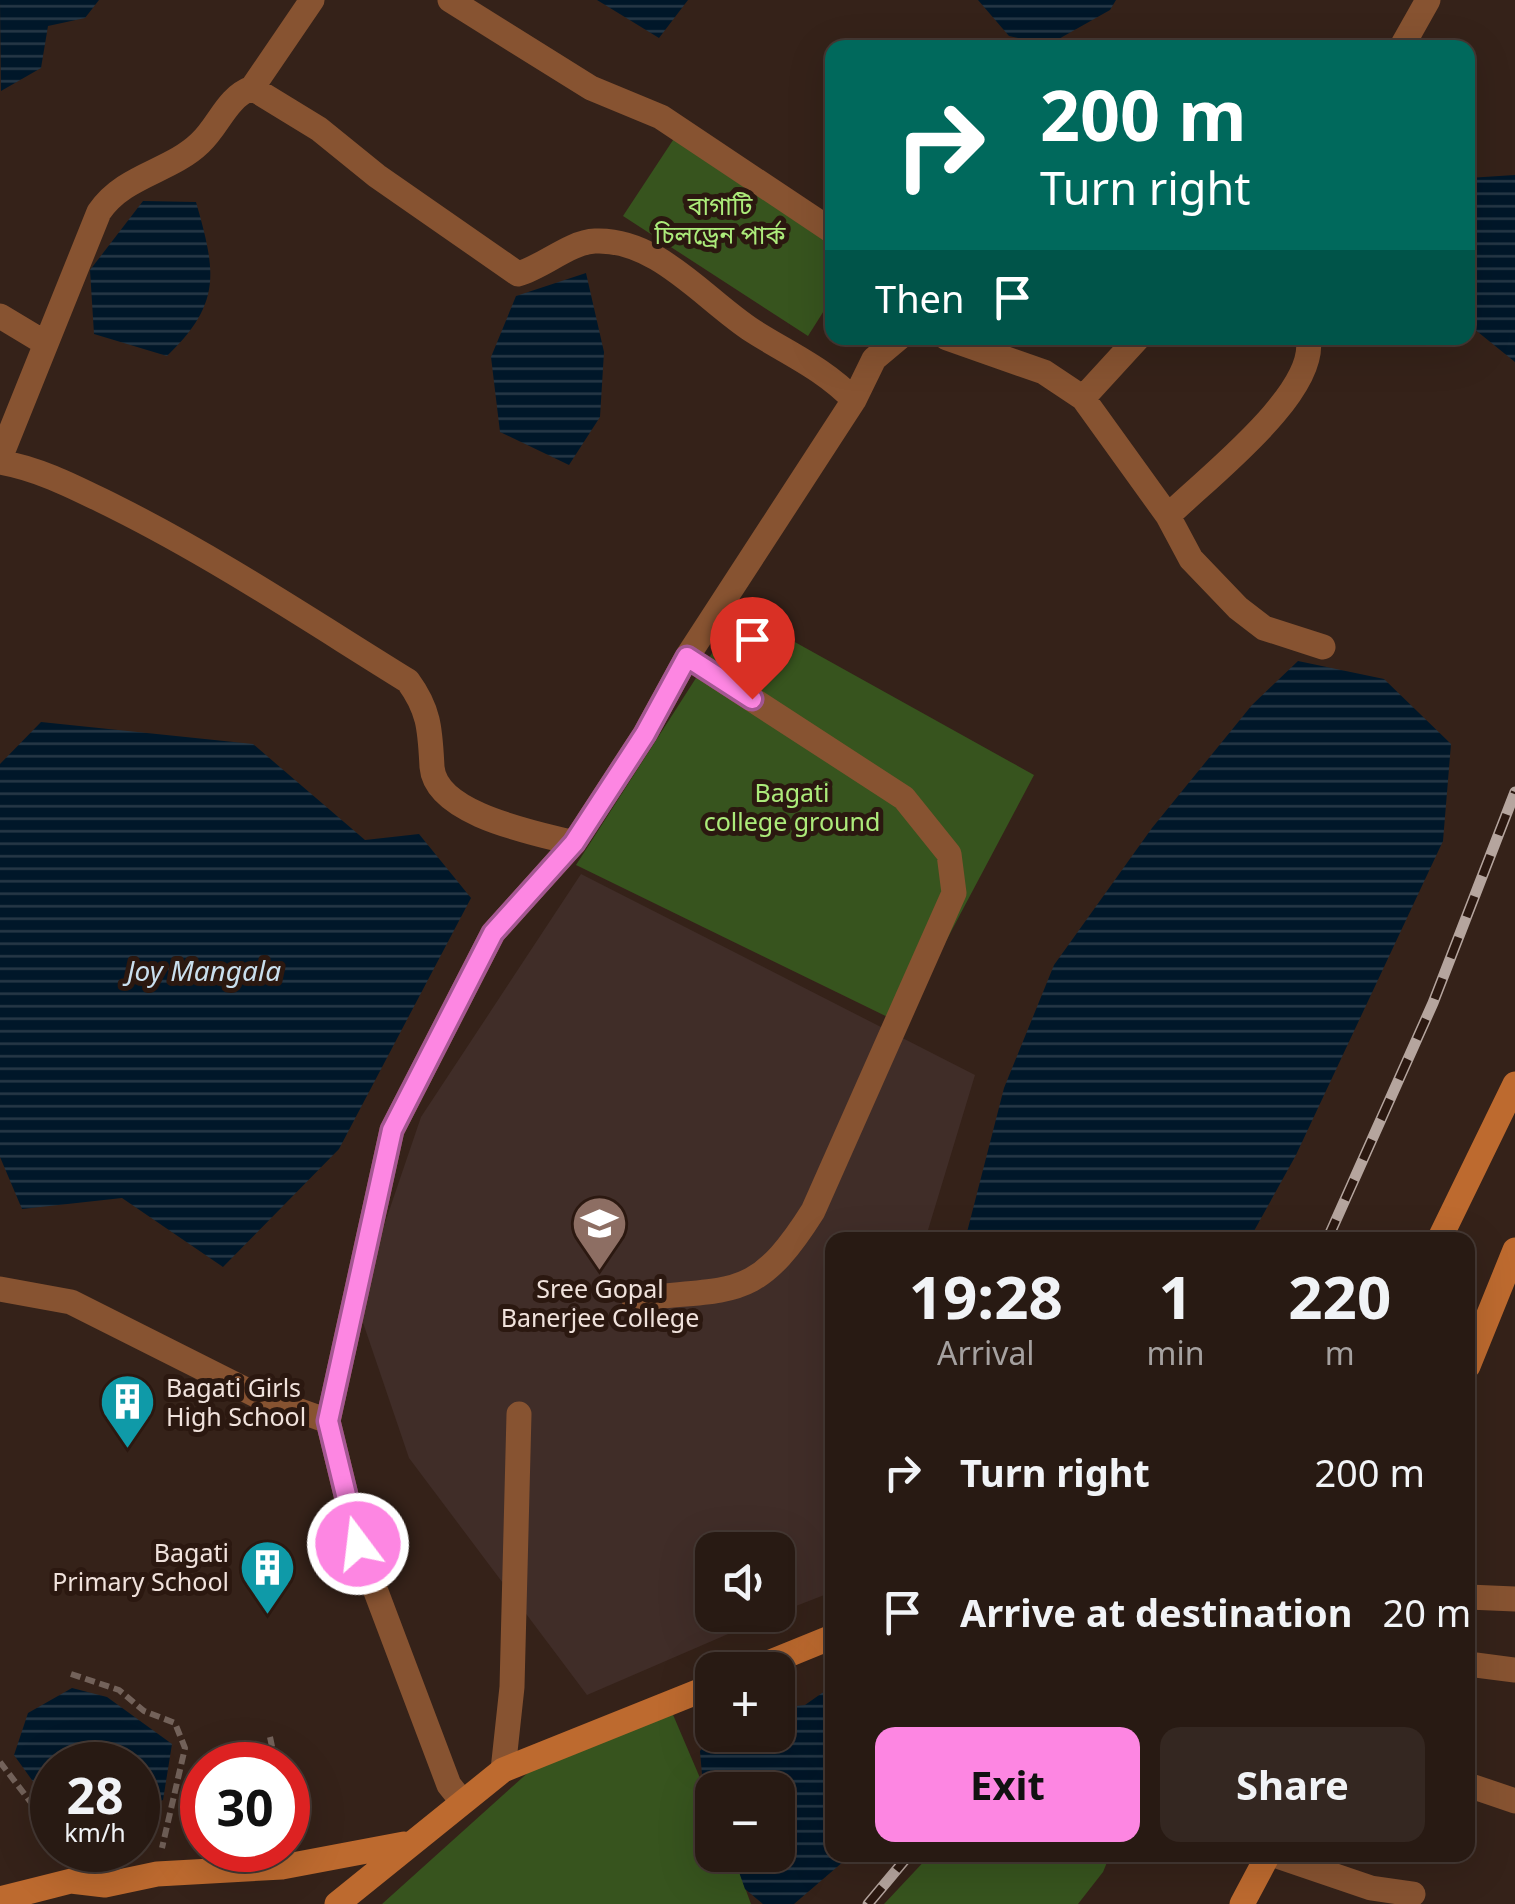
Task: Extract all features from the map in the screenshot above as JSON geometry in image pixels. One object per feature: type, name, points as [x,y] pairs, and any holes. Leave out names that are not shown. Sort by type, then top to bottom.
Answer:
[{"type":"main road","points":[[1442,1232],[1515,1084]]},
{"type":"main road","points":[[1475,1349],[1515,1250]]},
{"type":"main road","points":[[795,1652],[825,1640]]},
{"type":"main road","points":[[337,1904],[461,1800],[503,1770],[695,1693]]},
{"type":"main road","points":[[0,1898],[71,1881],[105,1885],[157,1874],[282,1867],[410,1842]]},
{"type":"main road","points":[[1242,1904],[1267,1862]]},
{"type":"street","points":[[312,0],[252,88],[234,94],[197,146],[110,196],[91,229],[0,460],[77,489],[164,532],[408,681],[425,704],[433,735],[432,772],[450,799],[504,825],[574,843]]},
{"type":"street","points":[[450,0],[591,88],[661,116],[825,226]]},
{"type":"street","points":[[1406,40],[1428,0]]},
{"type":"street","points":[[252,88],[319,128],[377,176],[518,274],[589,240],[628,246],[676,271],[753,331],[827,372],[854,400]]},
{"type":"street","points":[[0,316],[45,343]]},
{"type":"street","points":[[461,1800],[449,1784],[358,1544],[328,1421],[392,1130],[493,933],[574,843],[645,734],[687,657],[854,400],[874,359],[887,345]]},
{"type":"street","points":[[967,345],[1044,372],[1084,398],[1168,516],[1191,559],[1238,608],[1264,628],[1323,647]]},
{"type":"street","points":[[1084,398],[1132,345]]},
{"type":"street","points":[[1168,516],[1278,412],[1293,391],[1310,345]]},
{"type":"street","points":[[634,1298],[749,1285],[790,1248],[813,1211],[954,893],[950,854],[904,798],[687,657]]},
{"type":"street","points":[[0,1289],[71,1302],[258,1396],[328,1421]]},
{"type":"street","points":[[503,1770],[512,1687],[519,1414]]},
{"type":"street","points":[[1475,1597],[1515,1599]]},
{"type":"street","points":[[1475,1665],[1515,1670]]},
{"type":"street","points":[[1475,1787],[1515,1801]]},
{"type":"street","points":[[1292,1862],[1371,1888],[1412,1894]]},
{"type":"path","points":[[71,1674],[119,1690],[144,1712],[175,1723],[186,1748],[157,1874]]},
{"type":"path","points":[[270,1737],[271,1742]]},
{"type":"path","points":[[0,1762],[30,1801]]},
{"type":"shaded area","name":"Sree Gopal Banerjee College","points":[[581,874],[975,1075],[927,1232],[825,1232],[825,1595],[795,1606],[795,1532],[695,1532],[695,1632],[733,1632],[587,1695],[409,1458],[357,1305],[421,1117]]},
{"type":"green space","name":"বাগাটি চিলড্রেন পার্ক","points":[[677,134],[825,230],[825,309],[808,336],[623,216]]},
{"type":"green space","name":"Bagati college ground","points":[[739,611],[1034,775],[902,1024],[576,865]]},
{"type":"green space","points":[[668,1703],[697,1772],[695,1872],[739,1872],[751,1904],[382,1904],[542,1760]]},
{"type":"green space","points":[[923,1862],[1107,1862],[1078,1904],[884,1904]]},
{"type":"water","points":[[0,0],[99,0],[85,18],[48,26],[41,68],[1,91]]},
{"type":"water","points":[[597,0],[688,0],[659,38]]},
{"type":"water","points":[[978,0],[1116,0],[1110,10],[1057,40],[1009,36]]},
{"type":"water","points":[[1515,175],[1515,362],[1475,330],[1475,178]]},
{"type":"water","points":[[143,201],[196,202],[208,248],[210,285],[206,302],[185,337],[167,356],[94,334],[90,270]]},
{"type":"water","points":[[586,273],[604,352],[600,417],[569,465],[500,432],[491,357],[516,296]]},
{"type":"water","points":[[1298,661],[1384,679],[1451,744],[1443,841],[1296,1155],[1253,1232],[967,1232],[1004,1088],[1054,965],[1152,828],[1252,705]]},
{"type":"water","name":"Joy Mangala","points":[[41,722],[253,744],[365,840],[419,834],[471,898],[339,1149],[223,1267],[122,1198],[22,1209],[0,1157],[0,764]]},
{"type":"water","points":[[72,1688],[107,1697],[172,1744],[163,1800],[160,1801],[160,1742],[30,1742],[30,1777],[14,1755],[28,1713]]},
{"type":"water","points":[[825,1691],[825,1862],[843,1862],[794,1904],[763,1904],[745,1889],[739,1872],[795,1872],[795,1772],[702,1772],[700,1752],[795,1752],[795,1706],[805,1705]]},
{"type":"railway","points":[[1331,1232],[1433,1003],[1515,792]]},
{"type":"railway","points":[[868,1904],[903,1862]]},
{"type":"place","name":"Sree Gopal Banerjee College","points":[[600,1273]]},
{"type":"place","name":"Bagati Girls High School","points":[[127,1451]]},
{"type":"place","name":"Bagati Primary School","points":[[268,1616]]},
{"type":"route","points":[[358,1544],[328,1421],[392,1130],[493,933],[574,843],[645,734],[687,657],[752,699]]}]
